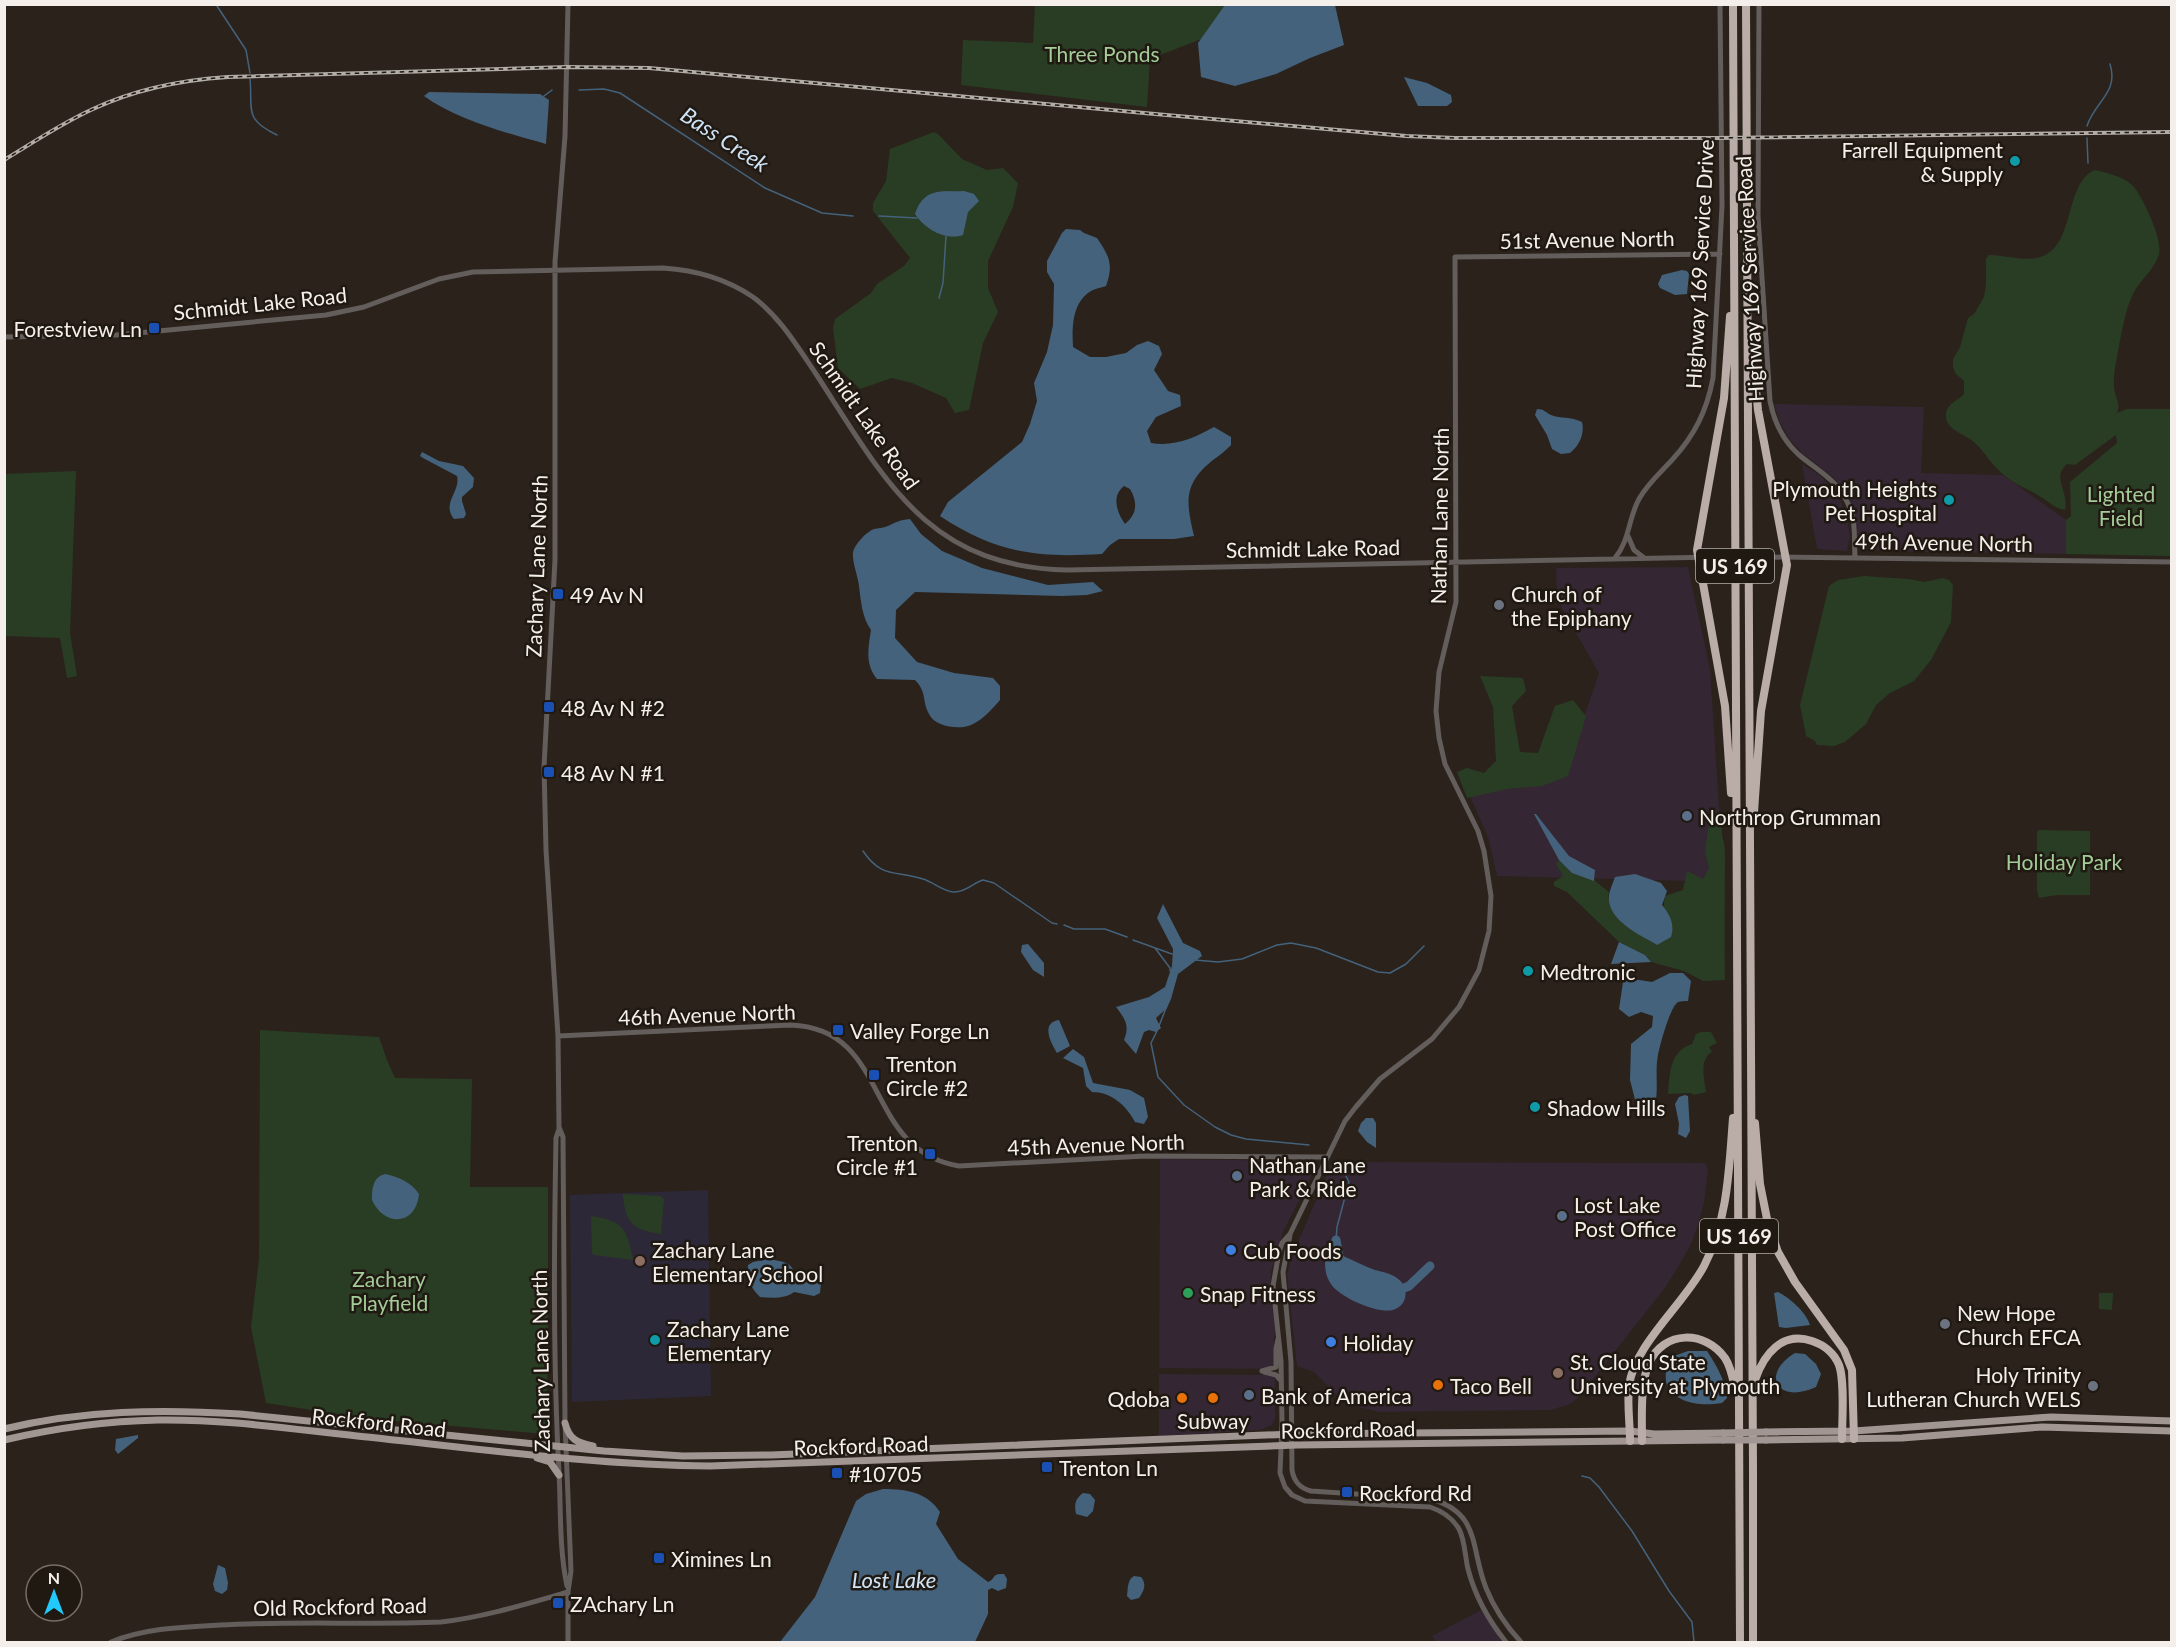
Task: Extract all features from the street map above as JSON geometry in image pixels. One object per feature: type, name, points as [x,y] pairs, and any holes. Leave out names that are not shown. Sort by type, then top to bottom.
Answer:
[{"type":"highway","name":"US 169","points":[[1733,4],[1740,1642]]},
{"type":"highway","name":"US 169","points":[[1746,4],[1752,1642]]},
{"type":"highway","points":[[1734,286],[1730,308],[1724,398],[1697,557],[1727,714],[1736,845]]},
{"type":"highway","points":[[1747,303],[1758,410],[1787,557],[1761,711],[1754,812],[1749,846]]},
{"type":"highway","points":[[1630,1442],[1629,1386],[1639,1354],[1697,1278],[1711,1251],[1721,1222],[1728,1181],[1736,1072]]},
{"type":"highway","points":[[1750,1089],[1760,1184],[1768,1224],[1790,1275],[1844,1350],[1852,1370],[1854,1435]]},
{"type":"highway","points":[[1642,1442],[1644,1376],[1655,1353],[1676,1340],[1698,1338],[1708,1342],[1716,1349],[1725,1358],[1730,1368],[1738,1400]]},
{"type":"highway","points":[[1752,1387],[1761,1364],[1780,1342],[1802,1338],[1821,1345],[1836,1359],[1840,1368],[1842,1436]]},
{"type":"main road","name":"Rockford Road","points":[[4,1430],[47,1421],[111,1413],[193,1411],[276,1417],[621,1453],[683,1456],[771,1455],[1292,1434],[1630,1431],[1723,1437]]},
{"type":"main road","points":[[1723,1437],[1842,1436],[2051,1417],[2172,1421]]},
{"type":"main road","name":"Rockford Road","points":[[4,1440],[91,1425],[174,1420],[256,1425],[659,1465],[739,1466],[1291,1445],[1642,1442],[1723,1437]]},
{"type":"main road","points":[[565,1423],[567,1432],[579,1443],[621,1453]]},
{"type":"main road","points":[[1854,1435],[1902,1438],[2050,1427],[2172,1431]]},
{"type":"main road","points":[[477,1448],[484,1454],[544,1460],[554,1466],[559,1475]]},
{"type":"street","name":"Zachary Lane North","points":[[568,4],[565,136],[555,271],[555,567],[544,767],[552,969],[558,1036],[559,1129],[556,1138],[555,1199],[557,1446],[564,1571],[568,1592]]},
{"type":"street","name":"Highway 169 Service Drive","points":[[1615,558],[1623,549],[1633,513],[1644,490],[1691,438],[1703,417],[1713,378],[1722,206],[1720,4]]},
{"type":"street","name":"Highway 169 Service Road","points":[[1759,4],[1758,216],[1771,409],[1779,429],[1792,447],[1826,474],[1846,501],[1854,525],[1855,557]]},
{"type":"street","name":"51st Avenue North","points":[[1455,258],[1719,254]]},
{"type":"street","name":"Nathan Lane North","points":[[1455,258],[1456,602],[1439,672],[1436,691],[1437,720],[1445,764],[1478,831],[1484,851],[1491,896],[1489,931],[1479,970],[1459,1007],[1432,1039],[1380,1079],[1345,1121],[1290,1234],[1283,1272],[1291,1354],[1291,1445],[1293,1475],[1302,1488],[1320,1492],[1431,1499],[1454,1508],[1467,1522],[1476,1560],[1489,1595],[1504,1621],[1521,1642]]},
{"type":"street","name":"Schmidt Lake Road","points":[[4,337],[116,336],[326,315],[364,308],[418,286],[459,274],[486,271],[683,269],[720,279],[753,297],[767,309],[792,338],[878,469],[905,503],[939,532],[995,559],[1030,568],[1067,570],[1716,557]]},
{"type":"street","points":[[1628,536],[1634,550],[1645,558]]},
{"type":"street","name":"49th Avenue North","points":[[1716,557],[2172,562]]},
{"type":"street","name":"46th Avenue North","points":[[558,1036],[791,1026],[817,1029],[839,1040],[853,1053],[888,1112]]},
{"type":"street","name":"45th Avenue North","points":[[888,1112],[902,1134],[920,1151],[935,1160],[959,1166],[1145,1156],[1327,1157]]},
{"type":"street","name":"Zachary Lane North","points":[[559,1129],[563,1137],[565,1423],[571,1571],[568,1592],[568,1642]]},
{"type":"street","name":"Nathan Lane North","points":[[1290,1234],[1282,1243],[1274,1274],[1281,1382],[1280,1473],[1285,1488],[1298,1499],[1313,1502],[1430,1508],[1450,1517],[1461,1533],[1468,1570],[1479,1600],[1506,1642]]},
{"type":"street","points":[[1279,1335],[1276,1367],[1262,1371],[1276,1375],[1281,1382]]},
{"type":"street","points":[[562,1538],[570,1537]]},
{"type":"street","name":"Old Rockford Road","points":[[111,1642],[136,1634],[184,1627],[262,1623],[441,1622],[487,1615],[568,1592]]},
{"type":"shaded area","points":[[1774,404],[1924,407],[1921,473],[2003,475],[2066,520],[2066,554],[1861,549],[1853,507],[1845,492],[1833,477],[1803,454],[1790,440],[1780,423]]},
{"type":"shaded area","points":[[1802,464],[1821,476],[1840,499],[1850,536],[1847,551],[1817,549]]},
{"type":"shaded area","name":"Northrop Grumman","points":[[1688,567],[1710,669],[1724,882],[1497,876],[1488,837],[1468,792],[1566,769],[1599,673],[1557,600],[1556,568]]},
{"type":"shaded area","points":[[1160,1159],[1312,1161],[1314,1164],[1315,1169],[1283,1232],[1271,1272],[1275,1366],[1271,1369],[1159,1368]]},
{"type":"shaded area","points":[[1337,1162],[1705,1163],[1708,1169],[1704,1203],[1698,1225],[1680,1264],[1665,1288],[1578,1398],[1570,1404],[1551,1410],[1379,1412],[1349,1405],[1314,1372],[1297,1366],[1287,1275],[1292,1256],[1331,1165]]},
{"type":"shaded area","name":"Zachary Lane Elementary School","points":[[708,1190],[711,1396],[572,1402],[570,1195]]},
{"type":"shaded area","points":[[1159,1374],[1273,1375],[1275,1379],[1275,1419],[1272,1425],[1260,1430],[1159,1436]]},
{"type":"shaded area","points":[[1481,1610],[1502,1642],[1436,1642],[1432,1636]]},
{"type":"green space","name":"Three Ponds","points":[[1035,5],[1289,5],[1150,59],[1147,107],[961,85],[963,40],[1033,43]]},
{"type":"green space","points":[[934,132],[962,159],[987,170],[1003,168],[1018,183],[1013,207],[988,261],[988,288],[998,312],[983,343],[969,410],[955,413],[946,398],[912,383],[892,378],[860,389],[838,368],[833,328],[835,319],[871,293],[877,284],[904,266],[910,258],[873,211],[873,203],[886,181],[890,149]]},
{"type":"green space","name":"Lighted Field","points":[[2095,170],[2120,177],[2133,186],[2147,209],[2158,239],[2157,259],[2137,287],[2128,306],[2114,382],[2118,403],[2117,413],[2127,409],[2171,409],[2171,556],[2066,554],[2066,520],[2071,516],[2070,482],[2117,443],[2116,435],[2075,465],[2067,464],[2062,469],[2060,479],[2065,496],[2065,510],[2056,507],[2010,479],[1974,442],[1948,424],[1946,419],[1948,407],[1964,394],[1964,381],[1955,373],[1953,359],[1960,347],[1968,318],[1974,314],[1984,297],[1986,259],[1989,255],[2021,259],[2034,258],[2051,251],[2065,228],[2078,187],[2085,177]]},
{"type":"green space","points":[[76,471],[70,633],[77,676],[67,678],[60,638],[5,636],[4,474]]},
{"type":"green space","points":[[1864,576],[1924,582],[1943,578],[1949,580],[1953,585],[1951,622],[1931,660],[1914,681],[1890,693],[1876,705],[1866,724],[1845,742],[1834,746],[1817,745],[1815,741],[1806,736],[1800,705],[1829,586],[1838,580]]},
{"type":"green space","points":[[1480,676],[1523,678],[1526,691],[1512,706],[1520,752],[1538,753],[1555,706],[1573,700],[1586,716],[1568,776],[1542,786],[1507,789],[1467,798],[1457,772],[1467,768],[1484,773],[1496,761],[1493,707]]},
{"type":"green space","points":[[1711,808],[1725,817],[1722,833],[1725,848],[1725,980],[1703,981],[1684,971],[1651,962],[1645,955],[1619,942],[1567,892],[1554,886],[1554,882],[1563,876],[1556,864],[1559,860],[1572,873],[1594,880],[1609,892],[1608,898],[1646,939],[1657,945],[1665,896],[1683,890],[1687,871],[1703,879],[1709,868],[1705,852]]},
{"type":"green space","name":"Holiday Park","points":[[2039,830],[2090,831],[2090,895],[2057,895],[2039,898],[2037,832]]},
{"type":"green space","name":"Zachary Playfield","points":[[260,1030],[379,1037],[395,1078],[472,1079],[470,1187],[548,1187],[548,1362],[545,1434],[371,1419],[266,1403],[251,1327],[259,1259]]},
{"type":"green space","points":[[1711,1032],[1717,1043],[1709,1047],[1712,1052],[1705,1059],[1706,1092],[1694,1095],[1691,1093],[1668,1094],[1670,1071],[1675,1058],[1679,1052],[1692,1044],[1696,1034]]},
{"type":"green space","points":[[623,1194],[661,1196],[664,1199],[661,1234],[644,1230],[632,1223],[626,1212]]},
{"type":"green space","points":[[591,1216],[611,1221],[622,1228],[629,1241],[633,1260],[592,1253]]},
{"type":"green space","points":[[2099,1293],[2113,1293],[2112,1310],[2099,1309]]},
{"type":"water","points":[[1225,5],[1335,5],[1344,45],[1276,74],[1235,86],[1201,77],[1198,43]]},
{"type":"water","points":[[1404,77],[1427,83],[1451,95],[1452,102],[1447,106],[1418,106]]},
{"type":"water","points":[[429,92],[540,94],[549,100],[546,144],[483,125],[452,112],[424,96]]},
{"type":"water","points":[[964,191],[974,194],[979,201],[968,212],[963,235],[949,236],[936,232],[915,214],[923,199],[928,195]]},
{"type":"water","points":[[1066,229],[1080,230],[1097,238],[1107,255],[1110,266],[1106,286],[1090,292],[1079,304],[1073,325],[1073,347],[1090,357],[1106,357],[1126,353],[1148,341],[1159,346],[1162,354],[1154,370],[1168,391],[1180,395],[1181,406],[1156,417],[1147,431],[1151,443],[1168,444],[1184,441],[1214,427],[1231,437],[1231,445],[1196,477],[1189,494],[1189,513],[1194,536],[1174,539],[1119,539],[1102,554],[1057,555],[998,545],[940,516],[948,502],[1022,442],[1030,424],[1037,401],[1034,383],[1047,352],[1053,325],[1054,284],[1047,272],[1047,261]],"holes":[[[1124,486],[1130,489],[1135,508],[1125,524],[1116,500]]]},
{"type":"water","points":[[1682,270],[1689,274],[1687,294],[1675,295],[1660,288],[1658,284],[1662,275]]},
{"type":"water","points":[[1537,409],[1551,415],[1582,422],[1583,431],[1580,439],[1570,453],[1561,454],[1552,449],[1535,415]]},
{"type":"water","points":[[422,452],[439,461],[463,466],[474,478],[473,487],[462,497],[466,514],[464,518],[454,519],[450,508],[457,476],[420,456]]},
{"type":"water","points":[[910,519],[921,534],[942,551],[982,568],[1048,585],[1093,582],[1103,591],[1087,595],[1062,596],[915,592],[896,610],[895,638],[917,662],[954,673],[993,678],[1000,686],[1000,700],[983,717],[966,726],[954,727],[936,722],[929,714],[923,693],[915,680],[877,679],[869,662],[871,630],[862,609],[853,553],[864,536],[874,529]]},
{"type":"water","points":[[1534,814],[1569,856],[1595,870],[1594,881],[1572,873],[1559,860]]},
{"type":"water","points":[[1635,874],[1661,883],[1667,891],[1662,905],[1671,920],[1672,932],[1671,937],[1657,945],[1626,926],[1618,919],[1610,904],[1609,895],[1615,877]]},
{"type":"water","points":[[1163,904],[1183,943],[1200,951],[1202,956],[1178,974],[1167,1008],[1156,1018],[1161,1028],[1156,1032],[1149,1030],[1144,1032],[1136,1054],[1124,1040],[1127,1030],[1126,1022],[1116,1007],[1149,997],[1165,987],[1172,966],[1173,949],[1157,918]]},
{"type":"water","points":[[1619,942],[1645,955],[1651,962],[1611,964]]},
{"type":"water","points":[[1028,944],[1044,963],[1044,977],[1033,970],[1021,952],[1022,945]]},
{"type":"water","points":[[1670,973],[1683,973],[1691,981],[1688,1001],[1678,1002],[1675,1005],[1666,1027],[1658,1055],[1657,1094],[1651,1116],[1639,1115],[1630,1080],[1631,1044],[1652,1027],[1653,1016],[1641,1012],[1629,1017],[1619,1009],[1623,982],[1633,979],[1652,982]]},
{"type":"water","points":[[1059,1020],[1070,1046],[1057,1053],[1048,1029],[1053,1022]]},
{"type":"water","points":[[1073,1049],[1084,1057],[1093,1083],[1130,1090],[1144,1098],[1148,1117],[1144,1124],[1135,1122],[1127,1110],[1112,1097],[1092,1092],[1086,1086],[1083,1068],[1063,1058]]},
{"type":"water","points":[[1688,1096],[1690,1131],[1686,1138],[1678,1134],[1679,1124],[1675,1104],[1679,1097]]},
{"type":"water","points":[[1366,1118],[1373,1118],[1376,1123],[1376,1148],[1367,1142],[1358,1131]]},
{"type":"water","points":[[385,1174],[404,1181],[419,1194],[417,1205],[406,1217],[399,1219],[384,1215],[372,1200],[376,1180]]},
{"type":"water","points":[[1341,1255],[1401,1281],[1406,1295],[1402,1304],[1398,1308],[1386,1311],[1368,1307],[1335,1289],[1327,1276],[1325,1262],[1331,1256]]},
{"type":"water","points":[[768,1259],[789,1265],[798,1285],[800,1280],[805,1278],[818,1280],[821,1283],[820,1293],[814,1296],[794,1292],[783,1297],[760,1297],[750,1282],[748,1265]]},
{"type":"water","points":[[1778,1292],[1797,1306],[1810,1325],[1779,1327],[1774,1293]]},
{"type":"water","points":[[1688,1351],[1707,1351],[1724,1385],[1727,1398],[1722,1403],[1691,1403],[1677,1397],[1667,1385],[1666,1366],[1674,1356]]},
{"type":"water","points":[[1795,1353],[1805,1354],[1816,1364],[1821,1374],[1816,1387],[1802,1392],[1791,1392],[1783,1390],[1778,1385],[1776,1378],[1778,1370],[1784,1361]]},
{"type":"water","points":[[138,1435],[138,1438],[118,1454],[115,1450],[116,1439]]},
{"type":"water","name":"Lost Lake","points":[[883,1489],[908,1491],[929,1500],[940,1512],[936,1524],[958,1559],[988,1582],[995,1575],[1004,1574],[1007,1579],[1006,1588],[998,1591],[992,1588],[988,1590],[988,1614],[975,1642],[780,1642],[815,1597],[856,1501],[866,1494]]},
{"type":"water","points":[[1083,1493],[1090,1494],[1095,1500],[1093,1511],[1087,1517],[1076,1514],[1075,1511],[1077,1500]]},
{"type":"water","points":[[218,1565],[225,1568],[228,1583],[227,1590],[222,1594],[215,1591],[213,1584]]},
{"type":"water","points":[[1134,1576],[1141,1577],[1144,1588],[1139,1598],[1131,1600],[1127,1596],[1128,1588]]},
{"type":"waterway","name":"Bass Creek","points":[[217,6],[246,50],[250,73]]},
{"type":"waterway","points":[[2087,126],[2109,90],[2112,74],[2110,64]]},
{"type":"waterway","name":"Bass Creek","points":[[250,79],[254,118],[259,124],[277,135]]},
{"type":"waterway","name":"Bass Creek","points":[[579,90],[604,89],[620,93],[765,188],[822,213],[853,216]]},
{"type":"waterway","name":"Bass Creek","points":[[544,96],[552,90]]},
{"type":"waterway","points":[[2087,138],[2088,163]]},
{"type":"waterway","name":"Bass Creek","points":[[879,216],[917,218]]},
{"type":"waterway","name":"Bass Creek","points":[[939,298],[943,283],[946,236]]},
{"type":"waterway","points":[[863,851],[876,866],[883,870],[923,879],[949,891],[961,891],[983,880],[994,883],[1052,923],[1057,924]]},
{"type":"waterway","points":[[1064,925],[1074,929],[1105,929],[1127,937]]},
{"type":"waterway","points":[[1133,940],[1172,954]]},
{"type":"waterway","points":[[1195,960],[1218,962],[1242,959],[1277,945],[1291,943],[1316,948],[1378,972],[1390,973],[1406,964],[1424,946]]},
{"type":"waterway","points":[[1155,948],[1170,971]]},
{"type":"waterway","points":[[1159,1026],[1166,1008]]},
{"type":"waterway","points":[[1157,1031],[1151,1043],[1158,1077],[1184,1105],[1215,1127],[1231,1135],[1246,1139],[1309,1145]]},
{"type":"waterway","points":[[1336,1240],[1337,1227],[1349,1182],[1346,1176]]},
{"type":"waterway","points":[[1336,1240],[1341,1268]]},
{"type":"waterway","points":[[1394,1292],[1409,1286],[1430,1266]]},
{"type":"waterway","points":[[1582,1476],[1590,1478],[1599,1487],[1632,1531],[1669,1591],[1692,1622],[1694,1642]]},
{"type":"railway","points":[[4,160],[59,127],[109,102],[142,91],[193,80],[567,67],[649,68],[1406,136],[1455,138],[1716,138],[2172,132]]},
{"type":"place","name":"Farrell Equipment & Supply","points":[[2015,161]]},
{"type":"place","name":"Forestview Ln","points":[[154,328]]},
{"type":"place","name":"Plymouth Heights Pet Hospital","points":[[1949,500]]},
{"type":"place","name":"49 Av N","points":[[558,594]]},
{"type":"place","name":"Church of the Epiphany","points":[[1499,605]]},
{"type":"place","name":"48 Av N #2","points":[[549,707]]},
{"type":"place","name":"48 Av N #1","points":[[549,772]]},
{"type":"place","name":"Northrop Grumman","points":[[1687,816]]},
{"type":"place","name":"Medtronic","points":[[1528,971]]},
{"type":"place","name":"Valley Forge Ln","points":[[838,1030]]},
{"type":"place","name":"Trenton Circle #2","points":[[874,1075]]},
{"type":"place","name":"Shadow Hills","points":[[1535,1107]]},
{"type":"place","name":"Trenton Circle #1","points":[[930,1154]]},
{"type":"place","name":"Nathan Lane Park & Ride","points":[[1237,1176]]},
{"type":"place","name":"Lost Lake Post Office","points":[[1562,1216]]},
{"type":"place","name":"Cub Foods","points":[[1231,1250]]},
{"type":"place","name":"Zachary Lane Elementary School","points":[[640,1261]]},
{"type":"place","name":"Snap Fitness","points":[[1188,1293]]},
{"type":"place","name":"New Hope Church EFCA","points":[[1945,1324]]},
{"type":"place","name":"Zachary Lane Elementary","points":[[655,1340]]},
{"type":"place","name":"Holiday","points":[[1331,1342]]},
{"type":"place","name":"St. Cloud State University at Plymouth","points":[[1558,1373]]},
{"type":"place","name":"Taco Bell","points":[[1438,1385]]},
{"type":"place","name":"Holy Trinity Lutheran Church WELS","points":[[2093,1386]]},
{"type":"place","name":"Bank of America","points":[[1249,1395]]},
{"type":"place","name":"Qdoba","points":[[1182,1398]]},
{"type":"place","name":"Subway","points":[[1213,1398]]},
{"type":"place","name":"Trenton Ln","points":[[1047,1467]]},
{"type":"place","name":"#10705","points":[[837,1473]]},
{"type":"place","name":"Rockford Rd","points":[[1347,1492]]},
{"type":"place","name":"Ximines Ln","points":[[659,1558]]},
{"type":"place","name":"ZAchary Ln","points":[[558,1603]]}]
